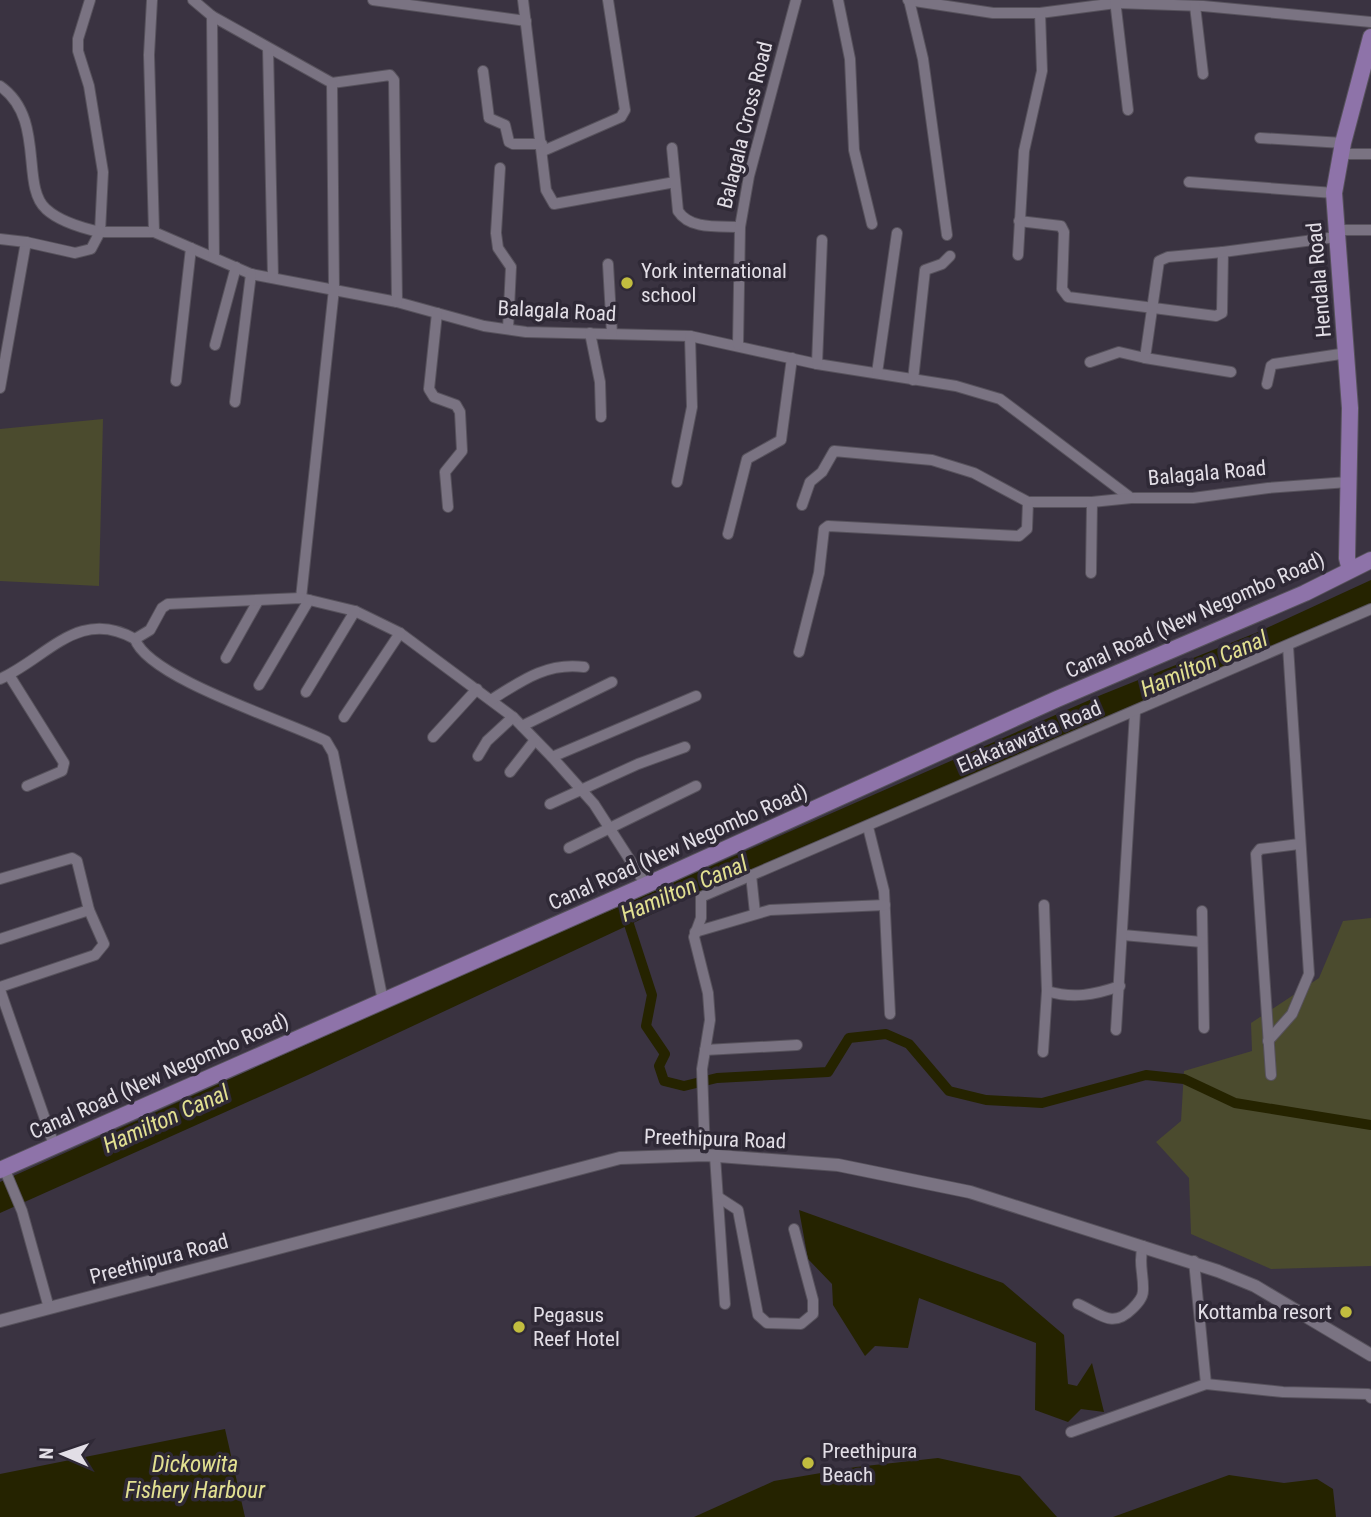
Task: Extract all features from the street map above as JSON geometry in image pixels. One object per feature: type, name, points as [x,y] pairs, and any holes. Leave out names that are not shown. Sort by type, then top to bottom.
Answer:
[{"type":"main road","name":"Hendala Road","points":[[1349,569],[1347,353],[1334,193],[1341,148],[1371,37]]},
{"type":"main road","name":"Hendala Road","points":[[1349,524],[1358,547],[1371,558]]},
{"type":"main road","name":"Canal Road (New Negombo Road)","points":[[4,1170],[54,1145],[646,885],[1045,705],[1306,593],[1371,558]]},
{"type":"street","points":[[0,239],[75,253],[91,249],[100,232],[103,172],[89,86],[78,51],[78,39],[90,0]]},
{"type":"street","points":[[152,0],[149,55],[154,232]]},
{"type":"street","points":[[193,0],[212,16],[331,83],[356,81],[384,73],[394,80],[397,302]]},
{"type":"street","points":[[373,0],[526,21]]},
{"type":"street","points":[[523,0],[547,190],[554,204],[674,183]]},
{"type":"street","points":[[483,71],[489,118],[505,125],[507,136],[513,144],[542,147],[621,117],[625,110],[608,0]]},
{"type":"street","name":"Balagala Cross Road","points":[[738,345],[740,227],[749,176],[796,0]]},
{"type":"street","points":[[838,0],[850,59],[854,150],[872,224]]},
{"type":"street","points":[[947,235],[923,59],[908,0],[993,13],[1040,12],[1115,2],[1200,4],[1371,22]]},
{"type":"street","points":[[990,0],[993,13]]},
{"type":"street","points":[[1115,2],[1128,110]]},
{"type":"street","points":[[1200,4],[1203,74]]},
{"type":"street","points":[[1018,255],[1024,151],[1042,71],[1040,12]]},
{"type":"street","points":[[212,16],[214,257]]},
{"type":"street","points":[[268,48],[273,278]]},
{"type":"street","points":[[259,685],[305,599],[334,289],[331,83]]},
{"type":"street","name":"Balagala Road","points":[[0,86],[22,109],[37,195],[45,208],[79,227],[100,232],[154,232],[251,274],[397,302],[508,329],[690,336],[817,364],[956,386],[1000,399],[1131,498],[1194,498],[1268,488],[1348,482]]},
{"type":"street","points":[[1260,138],[1371,154]]},
{"type":"street","points":[[672,148],[678,211],[684,220],[694,224],[740,227]]},
{"type":"street","points":[[500,168],[496,233],[498,247],[511,267],[508,329]]},
{"type":"street","points":[[1189,182],[1334,193]]},
{"type":"street","points":[[1019,221],[1061,226],[1064,232],[1063,294],[1219,316],[1223,251]]},
{"type":"street","points":[[1145,358],[1159,261],[1168,257],[1371,230]]},
{"type":"street","points":[[877,373],[897,233]]},
{"type":"street","points":[[817,364],[822,240]]},
{"type":"street","points":[[0,388],[26,242]]},
{"type":"street","points":[[176,381],[191,248]]},
{"type":"street","points":[[913,380],[923,275],[925,270],[942,264],[950,256]]},
{"type":"street","points":[[608,264],[612,334]]},
{"type":"street","points":[[215,345],[236,267]]},
{"type":"street","points":[[235,402],[251,274]]},
{"type":"street","points":[[437,313],[429,389],[434,397],[456,405],[462,430],[462,451],[445,472],[448,507]]},
{"type":"street","points":[[590,333],[600,382],[601,417]]},
{"type":"street","points":[[677,482],[692,407],[690,336]]},
{"type":"street","points":[[1090,362],[1119,352],[1231,372]]},
{"type":"street","points":[[1267,384],[1270,366],[1274,364],[1347,353]]},
{"type":"street","points":[[728,534],[747,459],[781,440],[792,358]]},
{"type":"street","points":[[802,505],[810,482],[822,472],[834,451],[932,460],[974,473],[1028,502],[1092,502],[1131,498]]},
{"type":"street","points":[[799,652],[820,573],[824,529],[828,526],[1019,536],[1027,529],[1028,502]]},
{"type":"street","points":[[1091,573],[1092,502]]},
{"type":"street","points":[[135,639],[150,630],[162,608],[168,604],[305,599],[355,611],[400,633],[518,722],[580,789],[609,826],[646,885]]},
{"type":"street","points":[[226,658],[258,601]]},
{"type":"street","name":"Elakatawatta Road","points":[[695,932],[701,918],[701,897],[1371,610]]},
{"type":"street","points":[[306,692],[355,611]]},
{"type":"street","points":[[27,786],[62,771],[64,763],[4,677],[78,632],[102,626],[118,630],[135,639],[143,655],[190,684],[326,741],[333,754],[383,1001]]},
{"type":"street","points":[[345,717],[400,633]]},
{"type":"street","points":[[1268,1041],[1292,1014],[1310,974],[1299,844],[1297,756],[1292,719],[1289,646]]},
{"type":"street","points":[[491,700],[527,677],[546,669],[563,664],[584,667]]},
{"type":"street","points":[[478,755],[487,741],[518,722],[612,682]]},
{"type":"street","points":[[433,737],[477,690]]},
{"type":"street","points":[[552,757],[696,696]]},
{"type":"street","points":[[1116,1030],[1135,712]]},
{"type":"street","points":[[510,772],[535,740]]},
{"type":"street","points":[[550,804],[580,789],[685,747]]},
{"type":"street","points":[[569,848],[609,826],[696,786]]},
{"type":"street","points":[[868,827],[885,905],[890,1014]]},
{"type":"street","points":[[1271,1075],[1256,854],[1260,849],[1299,844]]},
{"type":"street","points":[[0,879],[72,858],[77,861],[89,910],[104,944],[102,950],[1,993],[54,1145]]},
{"type":"street","points":[[751,875],[755,913]]},
{"type":"street","points":[[725,1304],[718,1197],[710,1155],[702,1069],[710,1020],[708,993],[695,944],[695,932],[755,913],[885,905]]},
{"type":"street","points":[[1042,1052],[1046,991],[1044,905]]},
{"type":"street","points":[[0,939],[89,910]]},
{"type":"street","points":[[1202,911],[1204,1028]]},
{"type":"street","points":[[1123,935],[1202,942]]},
{"type":"street","points":[[1046,991],[1067,997],[1097,993],[1119,986]]},
{"type":"street","points":[[705,1050],[797,1045]]},
{"type":"street","name":"Preethipura Road","points":[[0,1321],[620,1158],[710,1155],[838,1165],[970,1192],[1194,1261],[1255,1286],[1371,1355]]},
{"type":"street","points":[[4,1170],[22,1211],[49,1308]]},
{"type":"street","points":[[718,1197],[738,1210],[758,1315],[767,1323],[801,1324],[813,1314],[813,1300],[794,1228]]},
{"type":"street","points":[[1078,1304],[1114,1320],[1122,1319],[1137,1304],[1143,1292],[1139,1262],[1143,1246]]},
{"type":"street","points":[[1194,1261],[1206,1384]]},
{"type":"street","points":[[1071,1432],[1206,1384],[1283,1392],[1368,1394],[1371,1398]]},
{"type":"shaded area","points":[[103,419],[99,586],[0,581],[0,429]]},
{"type":"shaded area","points":[[1371,918],[1371,1266],[1271,1269],[1191,1234],[1189,1178],[1156,1142],[1181,1121],[1184,1071],[1252,1051],[1251,1023],[1319,978],[1343,921]]},
{"type":"water","name":"Hamilton Canal","points":[[1371,580],[1371,605],[695,894],[308,1075],[0,1213],[0,1182],[397,1004],[1101,695],[1258,632]]},
{"type":"water","points":[[799,1210],[1003,1283],[1064,1335],[1068,1384],[1077,1386],[1092,1363],[1104,1412],[1081,1409],[1068,1422],[1035,1410],[1036,1343],[919,1298],[908,1348],[875,1346],[865,1356],[833,1305],[832,1284],[808,1259]]},
{"type":"water","name":"Dickowita Fishery Harbour","points":[[225,1429],[245,1517],[0,1517],[0,1474]]},
{"type":"water","points":[[938,1458],[1020,1476],[1057,1517],[694,1517],[774,1481],[856,1467]]},
{"type":"water","points":[[1229,1475],[1284,1483],[1317,1479],[1333,1489],[1336,1517],[1113,1517]]},
{"type":"waterway","name":"Hamilton Canal","points":[[626,915],[652,995],[646,1026],[665,1054],[659,1066],[664,1081],[684,1086],[717,1078],[828,1072],[849,1038],[886,1034],[909,1044],[949,1091],[986,1100],[1042,1103],[1146,1075],[1184,1079],[1235,1103],[1371,1125]]},
{"type":"place","name":"York international school","points":[[627,283]]},
{"type":"place","name":"Kottamba resort","points":[[1346,1312]]},
{"type":"place","name":"Pegasus Reef Hotel","points":[[519,1327]]},
{"type":"place","name":"Preethipura Beach","points":[[808,1463]]}]
